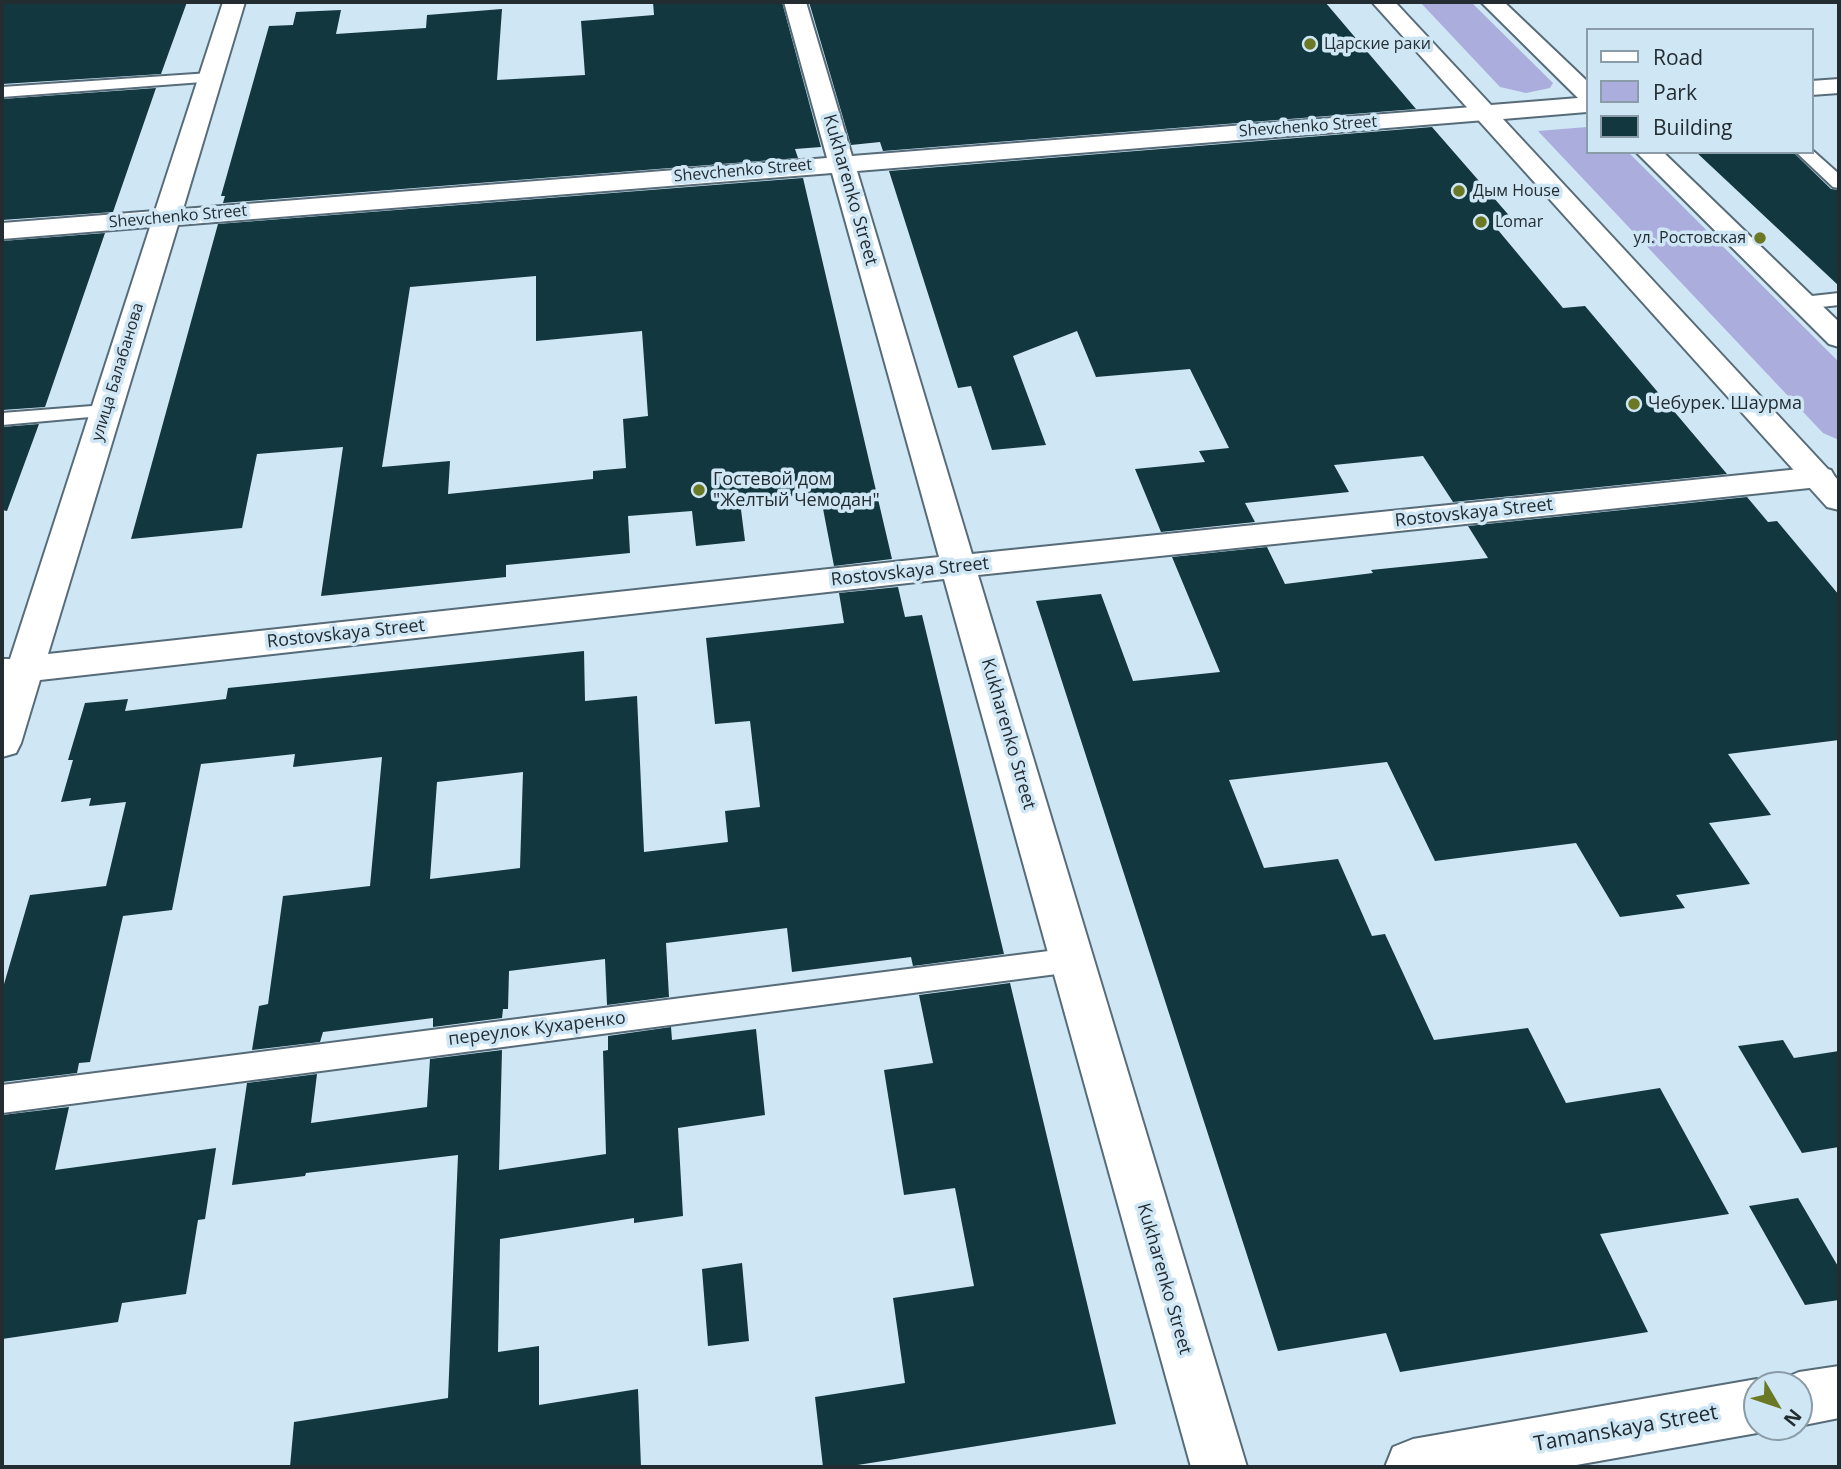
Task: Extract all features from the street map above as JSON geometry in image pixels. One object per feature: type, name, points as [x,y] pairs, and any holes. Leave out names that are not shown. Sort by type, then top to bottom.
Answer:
[{"type":"street","name":"улица Балабанова","points":[[2,743],[13,671],[106,411],[234,2]]},
{"type":"street","name":"Kukharenko Street","points":[[795,2],[1219,1467]]},
{"type":"street","points":[[1383,2],[1832,484]]},
{"type":"street","points":[[1492,2],[1586,93]]},
{"type":"street","points":[[1813,88],[1839,86]]},
{"type":"street","name":"Shevchenko Street","points":[[2,231],[1586,105]]},
{"type":"street","points":[[1650,154],[1839,338]]},
{"type":"street","name":"Rostovskaya Street","points":[[13,671],[960,566],[1832,484]]},
{"type":"street","points":[[1813,1397],[1839,1392]]},
{"type":"street","name":"Tamanskaya Street","points":[[1413,1467],[1743,1408]]},
{"type":"lane","points":[[2,92],[210,78]]},
{"type":"lane","points":[[1806,154],[1839,183]]},
{"type":"lane","points":[[1803,303],[1839,299]]},
{"type":"lane","points":[[2,419],[106,411]]},
{"type":"lane","name":"переулок Кухаренко","points":[[2,1099],[1072,960]]},
{"type":"green space","points":[[1420,2],[1471,2],[1553,83],[1550,88],[1526,93],[1500,87]]},
{"type":"green space","points":[[1586,127],[1586,154],[1630,154],[1839,362],[1839,440],[1823,433],[1538,131]]},
{"type":"building","points":[[2,2],[187,2],[161,74],[2,84]]},
{"type":"building","points":[[653,2],[782,2],[821,147],[795,149],[798,158],[223,203],[225,196],[221,196],[269,26],[293,25],[296,12],[341,10],[336,34],[426,28],[427,15],[502,9],[497,80],[585,75],[581,21],[654,15]]},
{"type":"building","points":[[809,2],[1325,2],[1416,109],[883,151],[880,142],[851,145]]},
{"type":"building","points":[[156,88],[113,212],[2,220],[2,99]]},
{"type":"building","points":[[1432,127],[1520,228],[1498,230],[1563,308],[1585,306],[1727,474],[1453,502],[1423,456],[1334,465],[1349,492],[1245,503],[1255,522],[1161,532],[1135,469],[1205,462],[1199,451],[1229,448],[1190,369],[1096,377],[1077,331],[1013,356],[1046,445],[992,450],[971,386],[958,388],[889,171]]},
{"type":"building","points":[[1698,154],[1795,154],[1831,189],[1839,190],[1839,286]]},
{"type":"building","points":[[803,178],[892,559],[834,566],[820,493],[740,502],[745,541],[696,546],[692,511],[628,516],[630,553],[506,565],[506,577],[321,596],[343,447],[257,454],[242,528],[131,539],[218,224]],"holes":[[[536,276],[536,341],[642,331],[648,416],[623,419],[626,468],[593,471],[593,479],[448,494],[450,461],[382,467],[410,287]]]},
{"type":"building","points":[[105,233],[45,407],[2,410],[2,241]]},
{"type":"building","points":[[39,424],[7,511],[2,510],[2,427]]},
{"type":"building","points":[[1747,497],[1768,522],[1777,521],[1839,595],[1839,740],[1728,754],[1771,815],[1709,823],[1750,884],[1676,895],[1685,908],[1620,917],[1576,843],[1435,861],[1387,762],[1229,780],[1264,868],[1338,859],[1372,936],[1385,934],[1434,1040],[1528,1028],[1566,1103],[1660,1088],[1729,1214],[1600,1234],[1648,1332],[1400,1372],[1386,1333],[1278,1351],[1036,601],[1101,594],[1133,681],[1220,672],[1172,557],[1267,547],[1285,584],[1373,573],[1371,570],[1488,558],[1468,526]]},
{"type":"building","points":[[898,587],[905,617],[922,615],[1004,954],[913,966],[911,957],[792,972],[787,928],[666,943],[669,997],[607,1005],[605,959],[509,971],[508,1009],[503,1009],[502,1018],[433,1027],[433,1018],[323,1032],[320,1042],[252,1050],[259,1006],[268,1004],[283,896],[370,886],[382,757],[293,767],[295,754],[201,764],[172,910],[123,916],[90,1062],[79,1063],[77,1073],[2,1082],[2,991],[30,895],[106,886],[126,802],[89,806],[91,798],[61,802],[73,760],[68,760],[85,703],[128,699],[125,711],[226,699],[228,688],[584,651],[585,701],[637,696],[644,852],[728,842],[725,811],[760,807],[750,721],[715,724],[706,638],[844,623],[839,593]],"holes":[[[523,772],[520,868],[430,879],[437,782]]]},
{"type":"building","points":[[1010,983],[1116,1424],[845,1467],[823,1467],[815,1397],[905,1383],[893,1298],[974,1286],[955,1188],[904,1195],[884,1070],[933,1063],[919,995]]},
{"type":"building","points":[[671,1027],[672,1040],[756,1029],[765,1115],[678,1128],[683,1216],[634,1223],[634,1218],[500,1239],[498,1352],[539,1346],[539,1405],[638,1389],[641,1467],[290,1467],[294,1422],[448,1398],[458,1155],[306,1173],[305,1176],[232,1185],[247,1083],[317,1074],[311,1123],[427,1107],[430,1059],[502,1050],[499,1170],[606,1154],[603,1051],[608,1050],[608,1036]]},
{"type":"building","points":[[1783,1040],[1794,1058],[1839,1051],[1839,1147],[1802,1153],[1738,1046]]},
{"type":"building","points":[[69,1107],[55,1170],[216,1148],[205,1219],[198,1220],[186,1294],[122,1303],[118,1322],[2,1339],[2,1115]]},
{"type":"building","points":[[1798,1198],[1839,1268],[1839,1300],[1805,1305],[1749,1206]]},
{"type":"building","points":[[742,1263],[749,1341],[708,1346],[702,1269]]},
{"type":"place","name":"Царские раки","points":[[1310,44]]},
{"type":"place","name":"Дым House","points":[[1459,191]]},
{"type":"place","name":"Lomar","points":[[1481,222]]},
{"type":"place","name":"ул. Ростовская","points":[[1760,238]]},
{"type":"place","name":"Чебурек. Шаурма","points":[[1634,404]]},
{"type":"place","name":"Гостевой дом \"Желтый Чемодан\"","points":[[699,490]]}]
